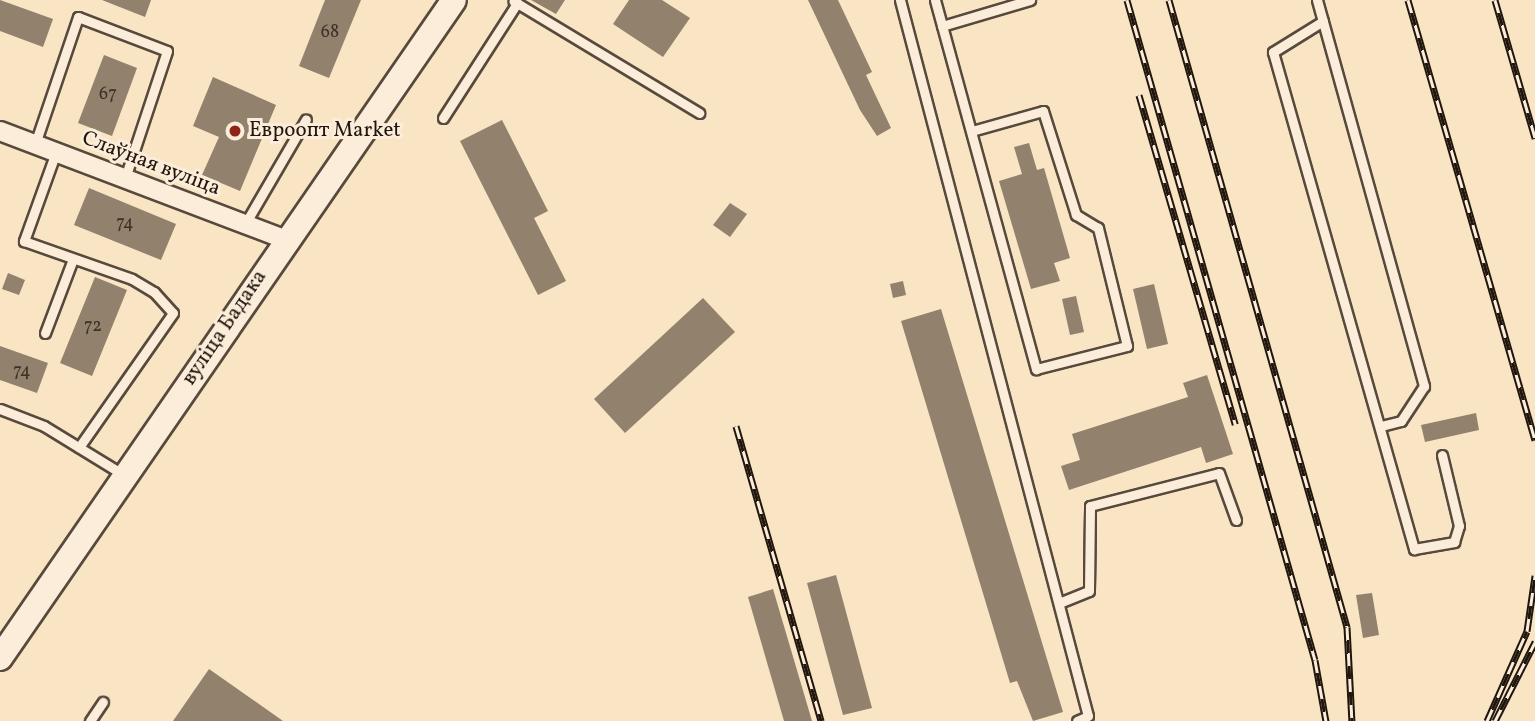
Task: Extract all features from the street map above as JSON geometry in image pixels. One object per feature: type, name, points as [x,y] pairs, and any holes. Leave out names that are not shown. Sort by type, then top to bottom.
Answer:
[{"type":"main road","name":"вуліца Бадака","points":[[0,658],[285,239],[454,0]]},
{"type":"street","name":"Слаўная вуліца","points":[[0,131],[285,239]]},
{"type":"lane","points":[[900,0],[1088,716],[1077,721]]},
{"type":"lane","points":[[935,0],[1036,369],[1127,346],[1098,228],[1076,215],[1043,111],[972,131]]},
{"type":"lane","points":[[942,26],[1030,0]]},
{"type":"lane","points":[[1317,0],[1424,386],[1401,421],[1381,426]]},
{"type":"lane","points":[[443,118],[514,2],[699,113]]},
{"type":"lane","points":[[36,145],[78,17],[167,51],[125,178]]},
{"type":"lane","points":[[1323,21],[1273,52],[1414,550],[1454,542],[1459,526],[1442,455]]},
{"type":"lane","points":[[245,224],[306,119]]},
{"type":"lane","points":[[56,152],[24,241],[132,279],[154,292],[173,313],[79,447]]},
{"type":"lane","points":[[45,333],[73,259]]},
{"type":"lane","points":[[0,409],[44,426],[126,476]]},
{"type":"lane","points":[[1059,603],[1089,591],[1090,506],[1219,472],[1236,520]]},
{"type":"lane","points":[[90,721],[103,702]]},
{"type":"building","points":[[0,0],[53,19],[43,47],[0,31]]},
{"type":"building","points":[[102,0],[151,0],[145,17]]},
{"type":"building","points":[[325,0],[361,0],[329,78],[299,66]]},
{"type":"building","points":[[531,0],[565,0],[556,14]]},
{"type":"building","points":[[629,0],[662,0],[690,18],[663,57],[613,24]]},
{"type":"building","points":[[808,0],[838,0],[872,72],[866,75],[891,128],[877,136],[860,110]]},
{"type":"building","points":[[104,55],[137,68],[112,136],[78,123]]},
{"type":"building","name":"Евроопт Market","points":[[213,77],[276,105],[240,191],[202,175],[219,137],[193,126]]},
{"type":"building","points":[[502,120],[548,211],[534,218],[566,281],[538,295],[460,141]]},
{"type":"building","points":[[1029,143],[1037,170],[1044,168],[1070,258],[1054,263],[1060,281],[1031,289],[999,181],[1022,174],[1014,147]]},
{"type":"building","points":[[89,188],[176,224],[161,260],[74,225]]},
{"type":"building","points":[[730,203],[747,214],[730,237],[713,225]]},
{"type":"building","points":[[8,273],[25,280],[19,295],[2,289]]},
{"type":"building","points":[[95,277],[127,290],[92,376],[60,363]]},
{"type":"building","points":[[903,281],[906,295],[893,298],[890,284]]},
{"type":"building","points":[[1154,284],[1168,344],[1147,349],[1133,289]]},
{"type":"building","points":[[1076,296],[1084,332],[1070,335],[1062,299]]},
{"type":"building","points":[[703,298],[735,332],[625,433],[594,399]]},
{"type":"building","points":[[941,309],[1063,712],[1033,721],[1017,681],[1010,683],[901,321]]},
{"type":"building","points":[[0,346],[48,363],[37,393],[0,380]]},
{"type":"building","points":[[1207,375],[1233,454],[1206,463],[1201,447],[1069,490],[1061,466],[1080,460],[1072,434],[1188,397],[1183,383]]},
{"type":"building","points":[[1476,413],[1479,430],[1425,442],[1421,425]]},
{"type":"building","points":[[836,575],[872,708],[843,715],[807,583]]},
{"type":"building","points":[[773,589],[812,721],[784,721],[748,597]]},
{"type":"building","points":[[1372,593],[1379,635],[1363,638],[1356,595]]},
{"type":"building","points":[[209,669],[283,721],[173,721]]},
{"type":"railway","points":[[1127,0],[1315,660],[1326,721]]},
{"type":"railway","points":[[1169,0],[1347,627],[1352,721]]},
{"type":"railway","points":[[1408,0],[1535,440]]},
{"type":"railway","points":[[1495,0],[1535,138]]},
{"type":"railway","points":[[1139,95],[1235,424]]},
{"type":"railway","points":[[736,426],[821,721]]},
{"type":"railway","points":[[1487,721],[1527,631],[1535,576]]},
{"type":"railway","points":[[1495,721],[1535,642]]},
{"type":"place","name":"Евроопт Market","points":[[235,131]]}]
